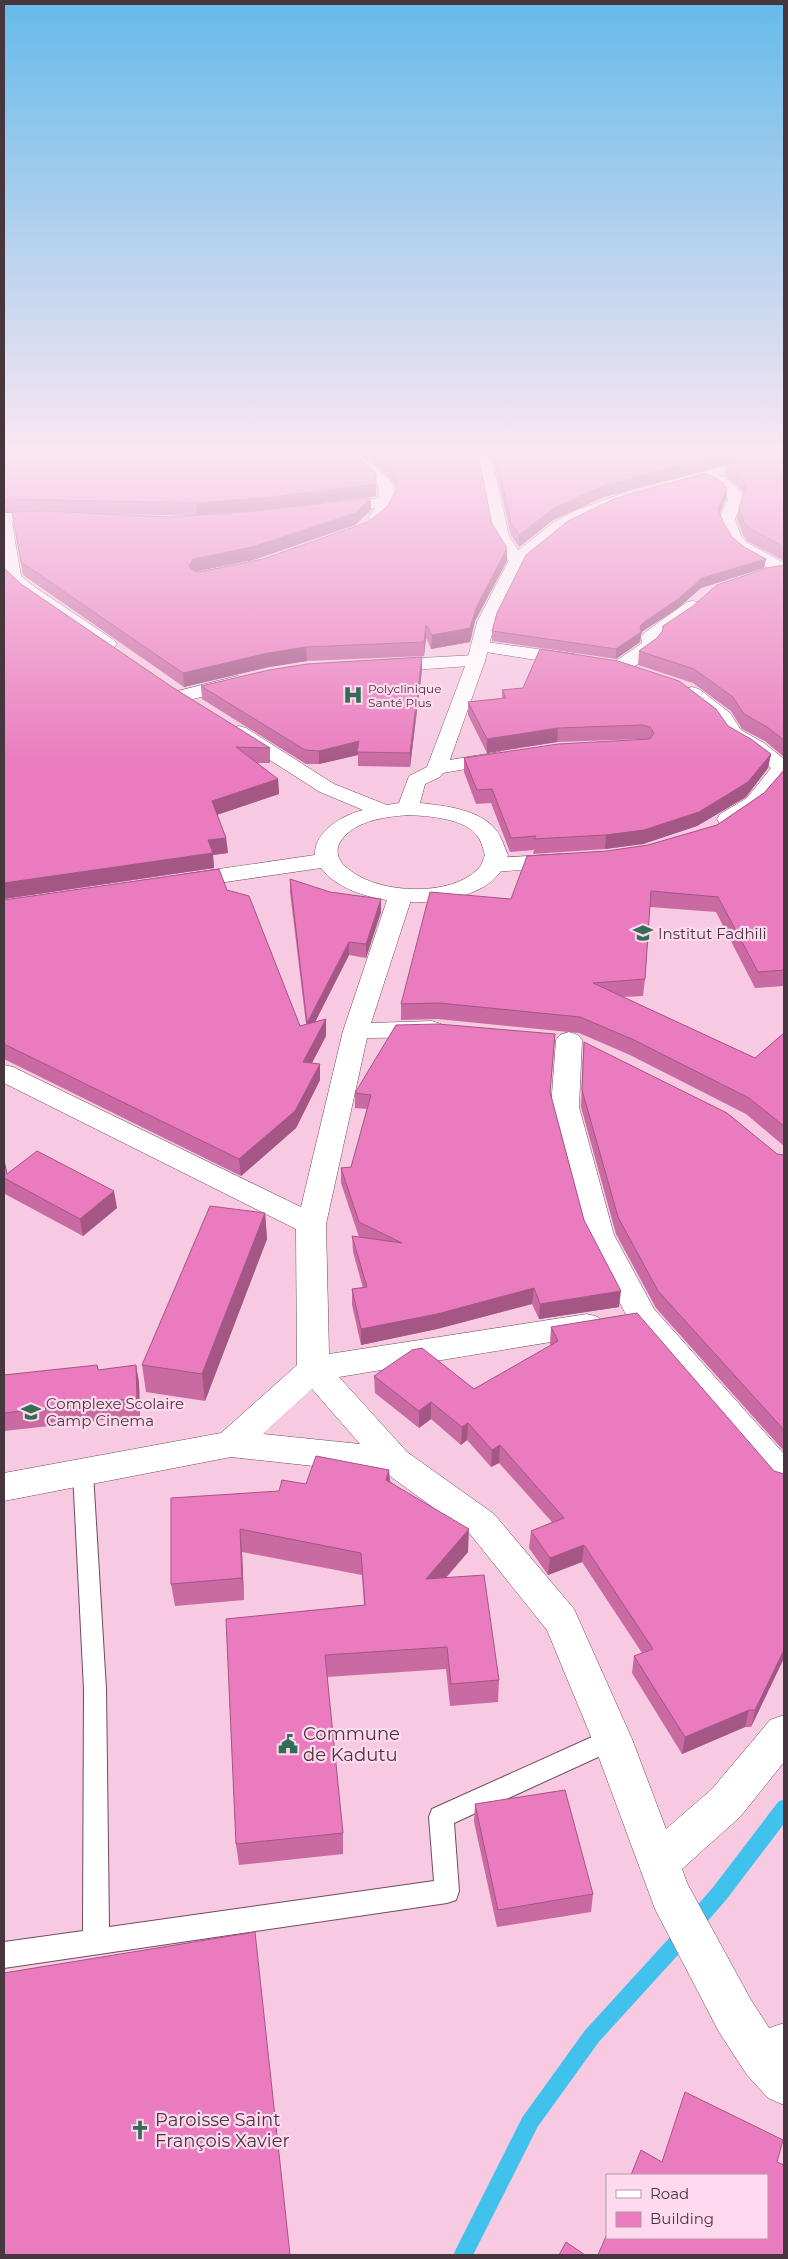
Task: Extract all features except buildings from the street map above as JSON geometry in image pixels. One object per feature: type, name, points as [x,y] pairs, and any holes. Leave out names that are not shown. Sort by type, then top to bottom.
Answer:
[{"type":"street","points":[[10,555],[14,578],[30,592],[125,656]]},
{"type":"street","points":[[514,555],[517,560]]},
{"type":"street","points":[[444,812],[436,770],[486,622],[517,560],[523,555]]},
{"type":"street","points":[[758,555],[784,570]]},
{"type":"street","points":[[762,575],[784,570]]},
{"type":"street","points":[[605,665],[648,647],[651,643],[650,637],[684,614],[708,593]]},
{"type":"street","points":[[368,666],[477,653],[605,665],[645,676]]},
{"type":"street","points":[[182,696],[252,679]]},
{"type":"street","points":[[165,685],[206,711]]},
{"type":"street","points":[[677,686],[703,700],[723,717],[734,734],[757,747],[783,766],[754,802],[714,827]]},
{"type":"street","points":[[222,721],[327,788],[384,811]]},
{"type":"street","points":[[408,809],[416,780],[436,770],[520,756]]},
{"type":"street","points":[[327,788],[334,807],[353,820]]},
{"type":"street","points":[[408,809],[444,812],[470,821],[488,834],[497,849],[494,866],[480,880],[459,890],[430,896],[400,896],[366,890],[340,877],[327,860],[327,845],[336,832],[353,820],[384,811],[408,809]]},
{"type":"street","points":[[160,885],[327,860]]},
{"type":"street","points":[[494,866],[587,860]]},
{"type":"street","points":[[400,896],[356,1031],[311,1224],[313,1370],[395,1461],[482,1524],[561,1620],[612,1739],[665,1878],[735,2016],[777,2062]]},
{"type":"street","points":[[356,1031],[395,1029],[457,1031]]},
{"type":"street","points":[[568,1043],[565,1107],[599,1235],[642,1316],[784,1477]]},
{"type":"street","points":[[4,1073],[311,1224]]},
{"type":"street","points":[[231,1444],[313,1370],[642,1316]]},
{"type":"street","points":[[4,1487],[231,1444],[395,1461]]},
{"type":"street","points":[[665,1878],[784,1733]]},
{"type":"lane","points":[[84,1473],[95,1689],[96,1942]]},
{"type":"lane","points":[[4,1956],[447,1891],[441,1817],[612,1739]]},
{"type":"waterway","points":[[694,1923],[720,1893],[784,1809]]},
{"type":"waterway","points":[[463,2255],[530,2122],[592,2036],[684,1935]]},
{"type":"place","name":"Polyclinique Santé Plus","points":[[353,695]]},
{"type":"place","name":"Institut Fadhili","points":[[643,933]]},
{"type":"place","name":"Complexe Scolaire Camp Cinema","points":[[31,1412]]},
{"type":"place","name":"Commune de Kadutu","points":[[288,1744]]},
{"type":"place","name":"Paroisse Saint François Xavier","points":[[140,2130]]}]
